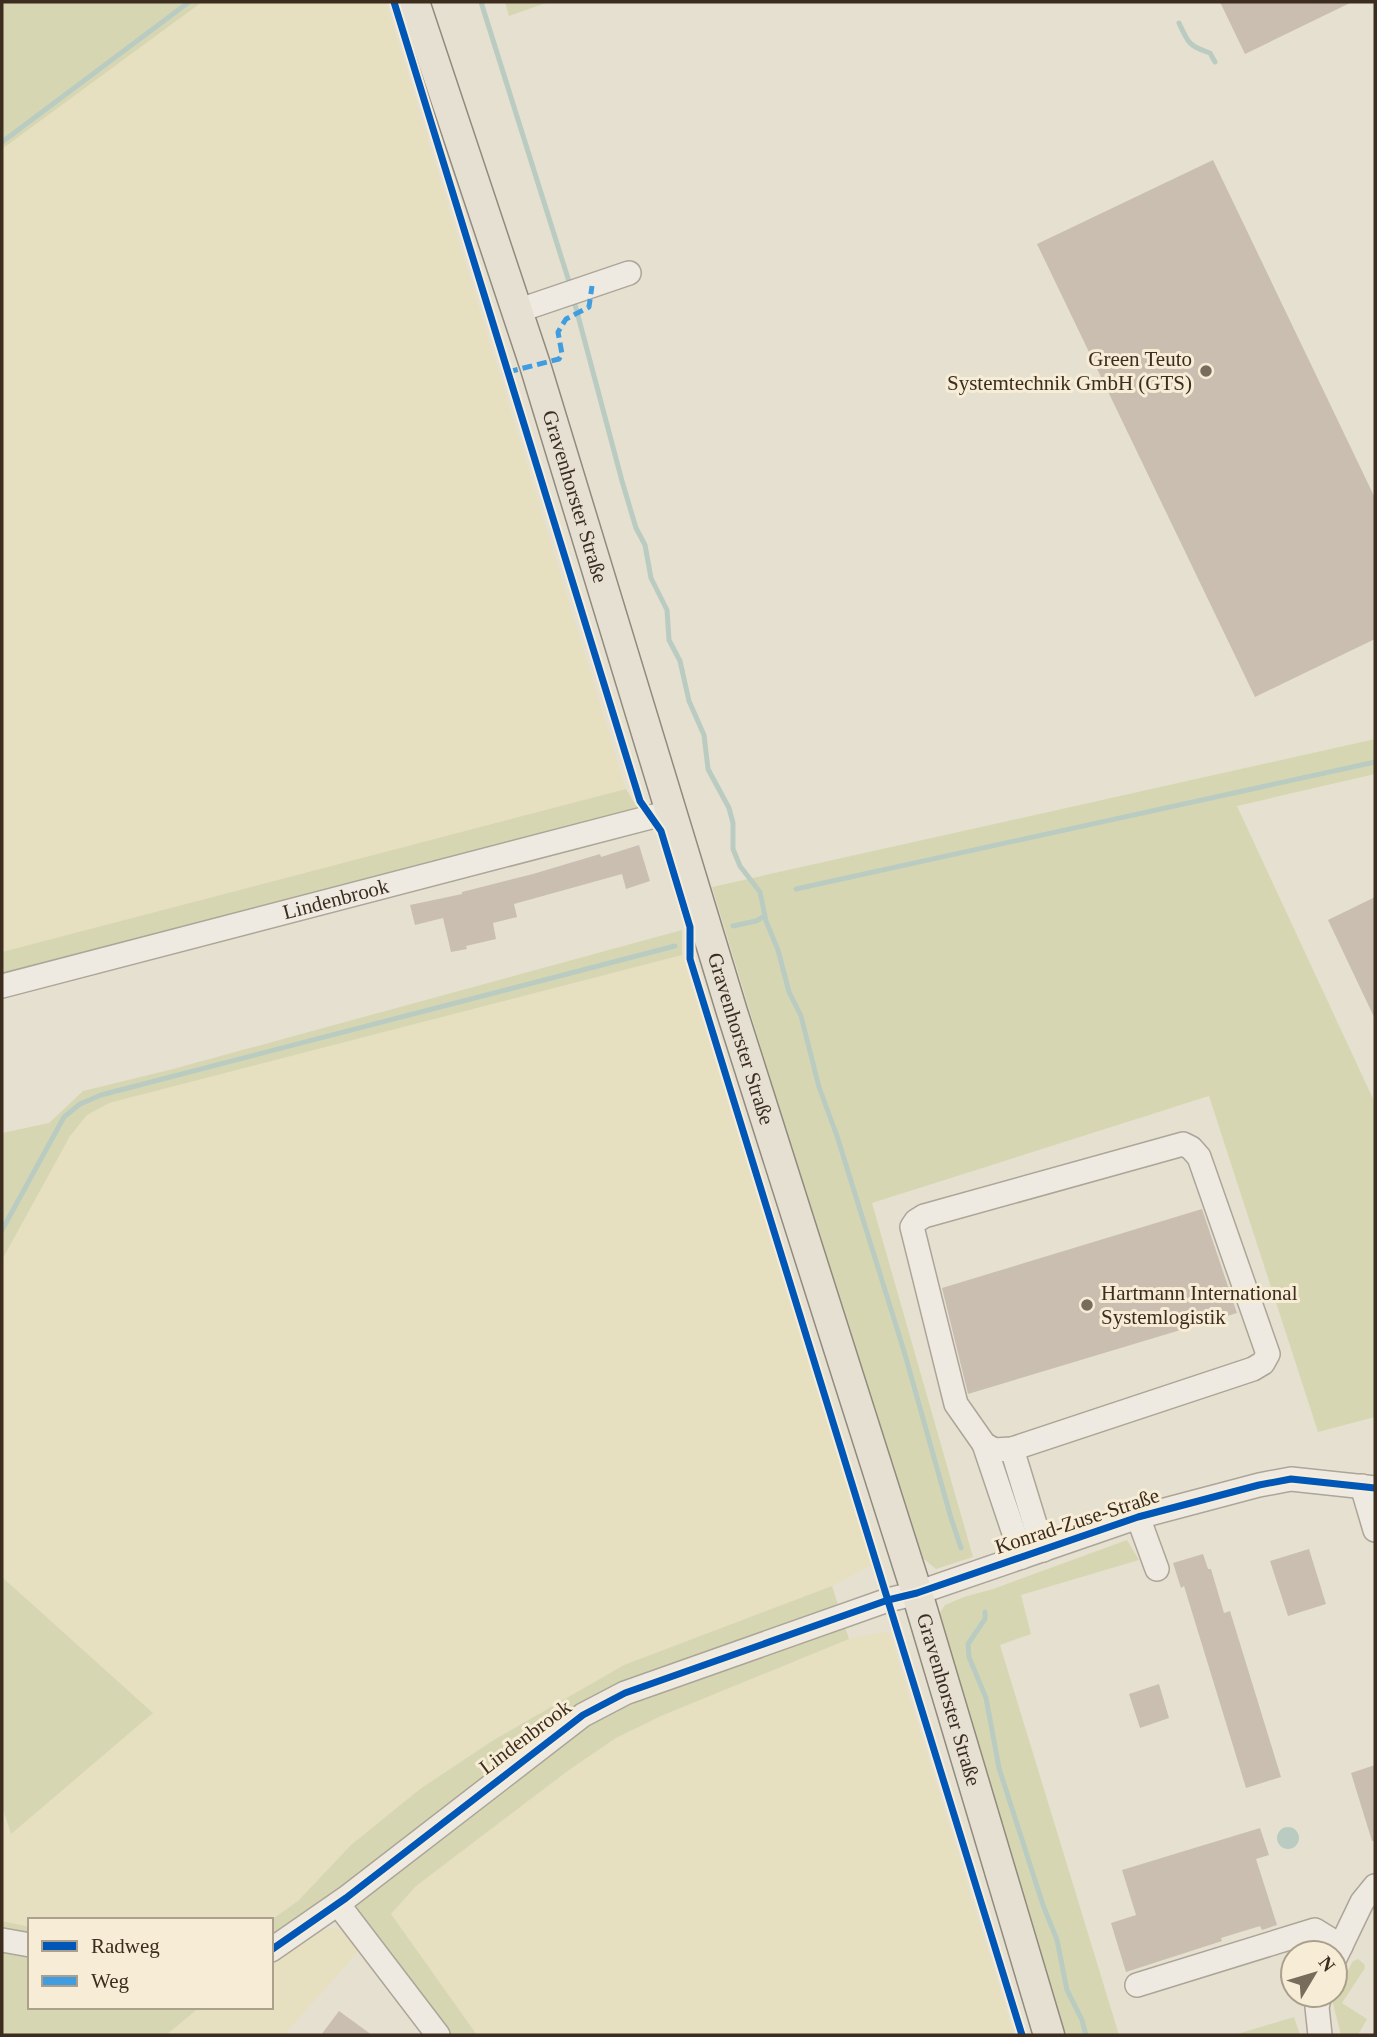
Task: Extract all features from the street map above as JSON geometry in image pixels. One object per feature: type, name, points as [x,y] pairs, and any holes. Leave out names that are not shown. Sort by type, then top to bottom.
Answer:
[{"type":"main road","name":"Gravenhorster Straße","points":[[414,2],[517,311],[849,1386],[917,1593],[1049,2035]]},
{"type":"street","points":[[517,311],[629,273]]},
{"type":"street","name":"Lindenbrook","points":[[2,986],[670,812]]},
{"type":"street","points":[[984,1444],[994,1450],[1012,1449],[1263,1363],[1268,1354],[1199,1157],[1191,1148],[1183,1144],[924,1216],[912,1227],[956,1404],[984,1444],[1032,1553]]},
{"type":"street","points":[[1012,1449],[1032,1553]]},
{"type":"street","name":"Konrad-Zuse-Straße","points":[[917,1593],[1138,1517],[1259,1485],[1291,1479],[1368,1487]]},
{"type":"street","points":[[1368,1487],[1375,1530]]},
{"type":"street","points":[[1138,1517],[1157,1569]]},
{"type":"street","name":"Lindenbrook","points":[[273,1949],[338,1904],[583,1715],[625,1693],[888,1600],[917,1593]]},
{"type":"street","points":[[1344,1939],[1362,1902],[1375,1886]]},
{"type":"street","points":[[338,1904],[438,2035]]},
{"type":"street","points":[[1286,1939],[1315,1930],[1324,1939]]},
{"type":"street","points":[[2,1940],[28,1945]]},
{"type":"street","points":[[1138,1985],[1279,1941]]},
{"type":"street","points":[[1317,2009],[1320,2035]]},
{"type":"shaded area","points":[[202,2],[386,2],[626,789],[2,952],[2,149]]},
{"type":"shaded area","points":[[682,955],[871,1565],[832,1586],[624,1665],[492,1741],[420,1789],[351,1845],[298,1901],[273,1919],[28,1918],[28,1928],[2,1921],[2,1806],[10,1833],[153,1713],[2,1577],[2,1260],[70,1136],[87,1115],[109,1103]]},
{"type":"shaded area","points":[[889,1631],[1014,2035],[477,2035],[391,1914],[416,1886],[569,1770],[616,1738],[661,1716],[849,1639]]},
{"type":"shaded area","points":[[1288,1827],[1296,1830],[1299,1838],[1296,1846],[1288,1849],[1280,1846],[1277,1838],[1280,1830]]},
{"type":"shaded area","points":[[335,1928],[350,1931],[364,1945],[284,2035],[166,2035],[198,2009],[273,2009],[273,1960],[318,1931]]},
{"type":"green space","points":[[2,2],[202,2],[2,149]]},
{"type":"green space","points":[[505,2],[549,2],[509,16]]},
{"type":"green space","points":[[1375,739],[1375,774],[1237,806],[1375,1103],[1375,1417],[1318,1432],[1209,1096],[872,1203],[973,1557],[936,1569],[914,1551],[712,887]]},
{"type":"green space","points":[[626,789],[640,812],[2,974],[2,952]]},
{"type":"green space","points":[[682,930],[682,955],[109,1103],[87,1115],[70,1136],[2,1260],[2,1133],[49,1123],[83,1091],[173,1069]]},
{"type":"green space","points":[[1127,1540],[1139,1560],[1021,1595],[1031,1634],[1000,1645],[1119,2035],[1057,2035],[939,1614],[945,1605],[964,1597]]},
{"type":"green space","points":[[2,1577],[153,1713],[11,1834],[2,1806]]},
{"type":"green space","points":[[832,1586],[849,1639],[661,1716],[616,1738],[569,1770],[416,1886],[391,1914],[477,2035],[449,2035],[345,1891],[273,1941],[273,1919],[298,1901],[351,1845],[420,1789],[492,1741],[624,1665]]},
{"type":"green space","points":[[2,1921],[28,1927],[28,2009],[198,2009],[166,2035],[2,2035]]},
{"type":"green space","points":[[1358,1959],[1365,1968],[1349,1992],[1349,1968],[1353,1961]]},
{"type":"green space","points":[[1349,2007],[1367,2019],[1358,2035],[1341,2035],[1334,2009]]},
{"type":"green space","points":[[1294,2017],[1300,2035],[1234,2035]]},
{"type":"building","points":[[1220,2],[1352,2],[1245,54]]},
{"type":"building","name":"Green Teuto Systemtechnik GmbH (GTS)","points":[[1213,160],[1375,498],[1375,639],[1255,697],[1037,244]]},
{"type":"building","points":[[639,845],[650,881],[626,889],[622,874],[514,904],[517,917],[493,923],[496,939],[451,952],[443,918],[415,925],[410,905],[462,894]]},
{"type":"building","points":[[1375,897],[1375,1019],[1328,920]]},
{"type":"building","name":"Hartmann International Systemlogistik","points":[[1202,1209],[1237,1313],[968,1394],[942,1288]]},
{"type":"building","points":[[1309,1549],[1326,1604],[1288,1616],[1270,1561]]},
{"type":"building","points":[[1203,1554],[1208,1569],[1211,1569],[1224,1613],[1230,1611],[1281,1777],[1246,1788],[1184,1586],[1181,1588],[1173,1563]]},
{"type":"building","points":[[1159,1684],[1169,1718],[1140,1728],[1129,1694]]},
{"type":"building","points":[[1375,1765],[1375,1841],[1372,1841],[1351,1773]]},
{"type":"building","points":[[1260,1828],[1269,1855],[1256,1859],[1277,1925],[1262,1930],[1260,1926],[1221,1938],[1222,1941],[1126,1972],[1111,1923],[1136,1915],[1122,1870]]},
{"type":"building","points":[[339,2011],[372,2035],[321,2035]]},
{"type":"waterway","points":[[2,142],[189,2]]},
{"type":"waterway","points":[[481,2],[571,288]]},
{"type":"waterway","points":[[1179,23],[1190,43],[1210,53],[1215,62]]},
{"type":"waterway","points":[[573,297],[622,481],[636,528],[645,545],[651,578],[667,610],[669,640],[680,661],[689,701],[704,735],[708,769],[729,808],[733,823],[733,849],[740,866],[760,892],[766,921],[778,950],[789,992],[801,1016],[819,1087],[837,1136],[904,1351],[961,1548]]},
{"type":"waterway","points":[[796,889],[1375,762]]},
{"type":"waterway","points":[[733,926],[765,916]]},
{"type":"waterway","points":[[2,1230],[64,1117],[80,1104],[101,1095],[675,946]]},
{"type":"waterway","points":[[985,1612],[985,1619],[968,1644],[969,1657],[986,1698],[999,1768],[1057,1940],[1067,1990],[1082,2020],[1086,2035]]},
{"type":"marked path","points":[[508,372],[559,359],[562,354],[558,332],[566,319],[589,307],[592,286]]},
{"type":"cycle path","points":[[394,2],[640,801],[661,831],[690,927],[690,959],[1022,2035]]},
{"type":"cycle path","points":[[273,1949],[346,1898],[583,1715],[625,1693],[888,1600],[917,1593],[1138,1517],[1291,1479],[1375,1488]]},
{"type":"place","name":"Green Teuto Systemtechnik GmbH (GTS)","points":[[1206,371]]},
{"type":"place","name":"Hartmann International Systemlogistik","points":[[1087,1305]]}]
